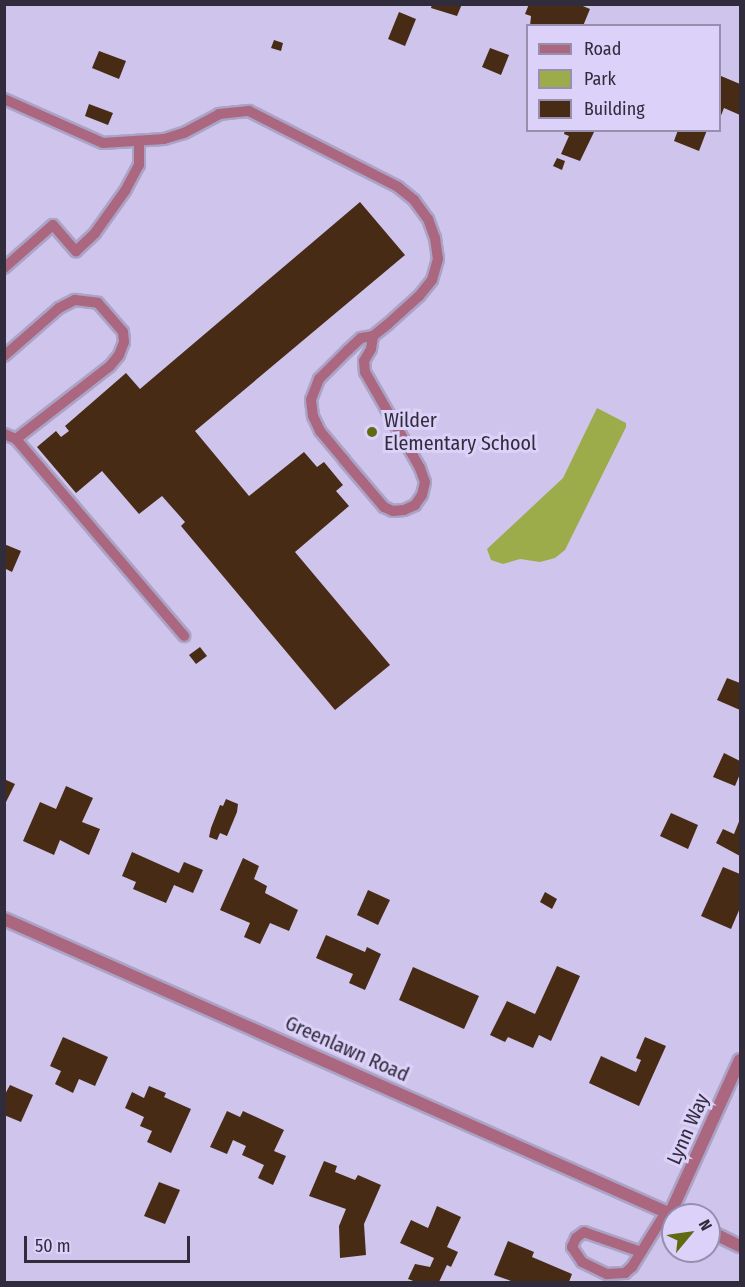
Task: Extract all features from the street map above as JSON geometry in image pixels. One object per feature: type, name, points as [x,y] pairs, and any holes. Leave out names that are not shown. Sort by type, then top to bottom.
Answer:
[{"type":"street","name":"Greenlawn Road","points":[[4,919],[661,1210]]},
{"type":"street","name":"Lynn Way","points":[[675,1203],[741,1060]]},
{"type":"street","points":[[721,1237],[741,1246]]},
{"type":"lane","points":[[4,99],[103,143],[140,143],[183,133],[210,118],[229,111],[249,111],[398,187],[414,200],[428,219],[435,238],[438,259],[432,280],[426,289],[373,336],[361,338],[319,379],[314,388],[311,410],[320,431],[384,507],[393,511],[404,510],[415,505],[422,495],[424,482],[420,468],[365,372],[364,361],[371,349],[373,336]]},
{"type":"lane","points":[[4,267],[53,225],[76,251],[95,233],[125,191],[139,165],[140,143]]},
{"type":"lane","points":[[4,356],[59,308],[75,300],[98,303],[123,332],[124,342],[119,355],[110,366],[16,439]]},
{"type":"lane","points":[[4,434],[16,439],[184,636]]},
{"type":"lane","points":[[641,1252],[584,1232],[576,1238],[572,1247],[582,1262],[607,1274],[616,1275],[632,1267],[661,1226]]},
{"type":"green space","points":[[597,408],[626,423],[626,427],[565,550],[555,558],[540,562],[520,559],[503,564],[491,560],[487,549],[563,478]]},
{"type":"building","points":[[432,4],[462,4],[457,16],[431,8]]},
{"type":"building","points":[[529,4],[578,4],[590,9],[584,24],[530,24],[531,16],[525,14]]},
{"type":"building","points":[[399,12],[416,19],[405,46],[388,39]]},
{"type":"building","points":[[274,40],[283,43],[281,51],[271,48]]},
{"type":"building","points":[[490,48],[509,55],[501,75],[482,67]]},
{"type":"building","points":[[99,51],[126,61],[119,79],[92,68]]},
{"type":"building","points":[[721,76],[740,84],[740,115],[724,108],[721,116]]},
{"type":"building","points":[[89,104],[113,113],[108,125],[85,116]]},
{"type":"building","points":[[564,132],[594,132],[580,161],[561,154],[569,136],[564,134]]},
{"type":"building","points":[[677,132],[706,132],[699,151],[674,141]]},
{"type":"building","points":[[557,158],[565,161],[562,170],[553,166]]},
{"type":"building","points":[[360,202],[405,255],[195,431],[249,496],[304,452],[317,467],[324,462],[343,485],[336,491],[349,506],[295,552],[390,665],[335,710],[181,526],[185,522],[162,496],[139,514],[102,471],[76,493],[37,447],[56,431],[61,437],[69,431],[65,426],[126,373],[140,389]]},
{"type":"building","points":[[4,544],[21,551],[12,572],[4,568]]},
{"type":"building","points":[[200,647],[207,656],[196,664],[189,655]]},
{"type":"building","points":[[727,678],[740,683],[740,710],[717,700]]},
{"type":"building","points":[[724,753],[740,761],[740,774],[735,786],[713,777]]},
{"type":"building","points":[[4,779],[15,784],[4,806]]},
{"type":"building","points":[[66,786],[93,798],[82,822],[100,829],[89,855],[60,840],[54,855],[23,841],[40,802],[56,809]]},
{"type":"building","points":[[226,799],[238,804],[237,812],[227,836],[220,833],[217,840],[209,837],[220,805],[223,806]]},
{"type":"building","points":[[671,813],[698,825],[688,849],[660,836]]},
{"type":"building","points":[[740,819],[740,856],[716,843],[723,829],[734,834]]},
{"type":"building","points":[[132,852],[179,873],[184,862],[203,870],[193,893],[174,885],[166,903],[133,889],[136,882],[122,876]]},
{"type":"building","points":[[243,858],[259,866],[254,879],[267,886],[265,893],[298,910],[289,931],[270,923],[260,944],[244,937],[250,923],[220,910]]},
{"type":"building","points":[[723,867],[740,874],[740,908],[731,929],[701,916]]},
{"type":"building","points":[[368,890],[390,900],[378,925],[357,915]]},
{"type":"building","points":[[545,892],[557,899],[552,909],[540,902]]},
{"type":"building","points":[[326,935],[365,952],[367,947],[381,954],[365,990],[349,983],[353,974],[316,958]]},
{"type":"building","points":[[557,966],[580,976],[551,1041],[539,1035],[533,1048],[508,1037],[505,1042],[490,1035],[507,1001],[535,1014]]},
{"type":"building","points":[[413,967],[479,996],[464,1029],[399,1000]]},
{"type":"building","points":[[63,1037],[108,1057],[95,1086],[79,1079],[73,1093],[55,1084],[61,1071],[50,1066]]},
{"type":"building","points":[[645,1037],[666,1046],[639,1106],[589,1083],[601,1056],[636,1072],[641,1060],[636,1058]]},
{"type":"building","points":[[10,1085],[33,1095],[21,1122],[4,1115],[4,1096]]},
{"type":"building","points":[[149,1086],[166,1093],[164,1097],[191,1109],[171,1153],[147,1142],[152,1131],[140,1126],[144,1117],[125,1108],[132,1092],[144,1098]]},
{"type":"building","points":[[227,1111],[240,1117],[243,1111],[284,1130],[274,1151],[286,1156],[273,1185],[258,1178],[264,1165],[242,1155],[246,1146],[233,1140],[227,1154],[210,1147]]},
{"type":"building","points":[[324,1161],[337,1166],[335,1172],[355,1180],[358,1175],[381,1185],[364,1224],[366,1255],[340,1258],[339,1226],[346,1209],[309,1196]]},
{"type":"building","points":[[159,1182],[180,1190],[165,1224],[144,1216]]},
{"type":"building","points":[[437,1206],[461,1217],[447,1247],[458,1252],[451,1267],[447,1265],[439,1282],[416,1282],[408,1279],[415,1264],[430,1267],[434,1258],[400,1243],[411,1220],[428,1228]]},
{"type":"building","points":[[508,1241],[534,1252],[532,1257],[572,1274],[569,1282],[514,1282],[494,1275]]},
{"type":"place","name":"Wilder Elementary School","points":[[372,432]]}]
